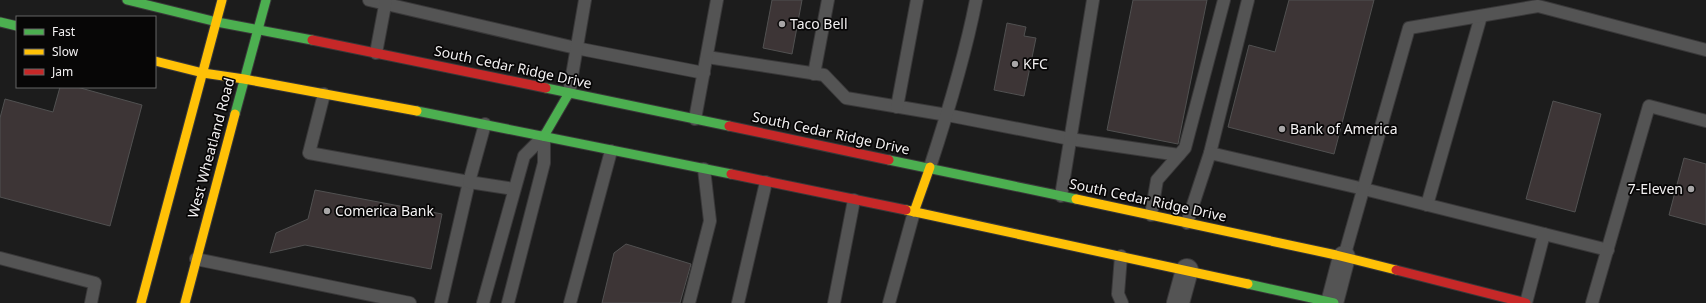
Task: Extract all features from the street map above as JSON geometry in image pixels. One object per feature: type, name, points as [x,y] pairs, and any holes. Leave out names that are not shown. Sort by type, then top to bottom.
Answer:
[{"type":"main road","name":"South Cedar Ridge Drive","points":[[127,0],[217,22],[376,53],[1151,215],[1344,258],[1526,303]]},
{"type":"main road","name":"West Wheatland Road","points":[[141,303],[222,0]]},
{"type":"main road","name":"West Wheatland Road","points":[[185,303],[266,0]]},
{"type":"main road","points":[[0,22],[16,26]]},
{"type":"main road","points":[[156,61],[203,73],[244,79],[544,136],[611,151],[914,212],[1187,270],[1333,303]]},
{"type":"main road","points":[[544,136],[569,93]]},
{"type":"main road","points":[[914,212],[930,168]]},
{"type":"street","points":[[1333,303],[1344,258]]},
{"type":"street","points":[[1178,303],[1187,270]]},
{"type":"lane","points":[[369,0],[386,2],[576,48],[704,73]]},
{"type":"lane","points":[[569,93],[585,0]]},
{"type":"lane","points":[[695,119],[717,0]]},
{"type":"lane","points":[[814,74],[828,0]]},
{"type":"lane","points":[[897,107],[917,0]]},
{"type":"lane","points":[[930,168],[968,41],[976,0]]},
{"type":"lane","points":[[1061,196],[1093,0]]},
{"type":"lane","points":[[1151,215],[1157,180],[1185,148],[1224,0]]},
{"type":"lane","points":[[1187,223],[1210,153],[1248,0]]},
{"type":"lane","points":[[376,53],[386,2]]},
{"type":"lane","points":[[1344,258],[1409,28],[1538,6],[1706,50]]},
{"type":"lane","points":[[1427,205],[1481,16]]},
{"type":"lane","points":[[707,57],[824,75],[846,98],[947,115],[1070,139],[1179,155]]},
{"type":"lane","points":[[324,94],[310,153],[514,190]]},
{"type":"lane","points":[[1592,303],[1649,106],[1706,121]]},
{"type":"lane","points":[[442,303],[469,182],[485,124]]},
{"type":"lane","points":[[483,303],[524,156],[544,136]]},
{"type":"lane","points":[[508,303],[544,163],[544,136]]},
{"type":"lane","points":[[570,303],[611,151]]},
{"type":"lane","points":[[1210,153],[1364,189],[1608,250]]},
{"type":"lane","points":[[689,303],[710,221],[704,169]]},
{"type":"lane","points":[[738,303],[766,182]]},
{"type":"lane","points":[[834,303],[854,200]]},
{"type":"lane","points":[[890,303],[914,212]]},
{"type":"lane","points":[[1526,303],[1544,234]]},
{"type":"lane","points":[[1120,298],[1121,256]]},
{"type":"lane","points":[[0,258],[95,283],[91,303]]},
{"type":"lane","points":[[196,259],[410,303]]},
{"type":"building","name":"Taco Bell","points":[[772,0],[802,0],[792,54],[763,48]]},
{"type":"building","points":[[1133,0],[1207,0],[1178,144],[1107,130]]},
{"type":"building","points":[[1289,0],[1374,0],[1334,154],[1228,127],[1249,45],[1275,52]]},
{"type":"building","name":"KFC","points":[[1007,23],[1026,27],[1024,36],[1036,38],[1024,96],[994,90]]},
{"type":"building","points":[[60,88],[81,88],[142,105],[110,226],[0,197],[0,118],[5,99],[53,112]]},
{"type":"building","points":[[1553,101],[1601,114],[1575,212],[1526,199]]},
{"type":"building","name":"7-Eleven","points":[[1684,158],[1706,164],[1706,225],[1669,215]]},
{"type":"building","points":[[315,190],[442,214],[431,269],[305,245],[270,253],[276,233],[308,219]]},
{"type":"building","points":[[626,244],[691,264],[680,303],[602,303],[614,253]]},
{"type":"traffic: fast","points":[[127,0],[217,22],[312,40]]},
{"type":"traffic: fast","points":[[235,114],[266,0]]},
{"type":"traffic: fast","points":[[0,22],[16,26]]},
{"type":"traffic: fast","points":[[546,88],[729,126]]},
{"type":"traffic: fast","points":[[544,136],[569,93]]},
{"type":"traffic: fast","points":[[417,111],[731,174]]},
{"type":"traffic: fast","points":[[889,160],[1076,199]]},
{"type":"traffic: fast","points":[[1248,284],[1334,303]]},
{"type":"traffic: slow","points":[[141,303],[222,0]]},
{"type":"traffic: slow","points":[[156,61],[203,73],[244,79],[417,111]]},
{"type":"traffic: slow","points":[[185,303],[235,114]]},
{"type":"traffic: slow","points":[[914,212],[930,167]]},
{"type":"traffic: slow","points":[[1076,199],[1336,255],[1396,270]]},
{"type":"traffic: slow","points":[[906,210],[1248,284]]},
{"type":"traffic: jam","points":[[312,40],[546,88]]},
{"type":"traffic: jam","points":[[729,126],[889,160]]},
{"type":"traffic: jam","points":[[731,174],[906,210]]},
{"type":"traffic: jam","points":[[1396,270],[1526,303]]},
{"type":"place","name":"Taco Bell","points":[[782,24]]},
{"type":"place","name":"KFC","points":[[1015,64]]},
{"type":"place","name":"Bank of America","points":[[1282,129]]},
{"type":"place","name":"7-Eleven","points":[[1691,189]]},
{"type":"place","name":"Comerica Bank","points":[[327,211]]}]
